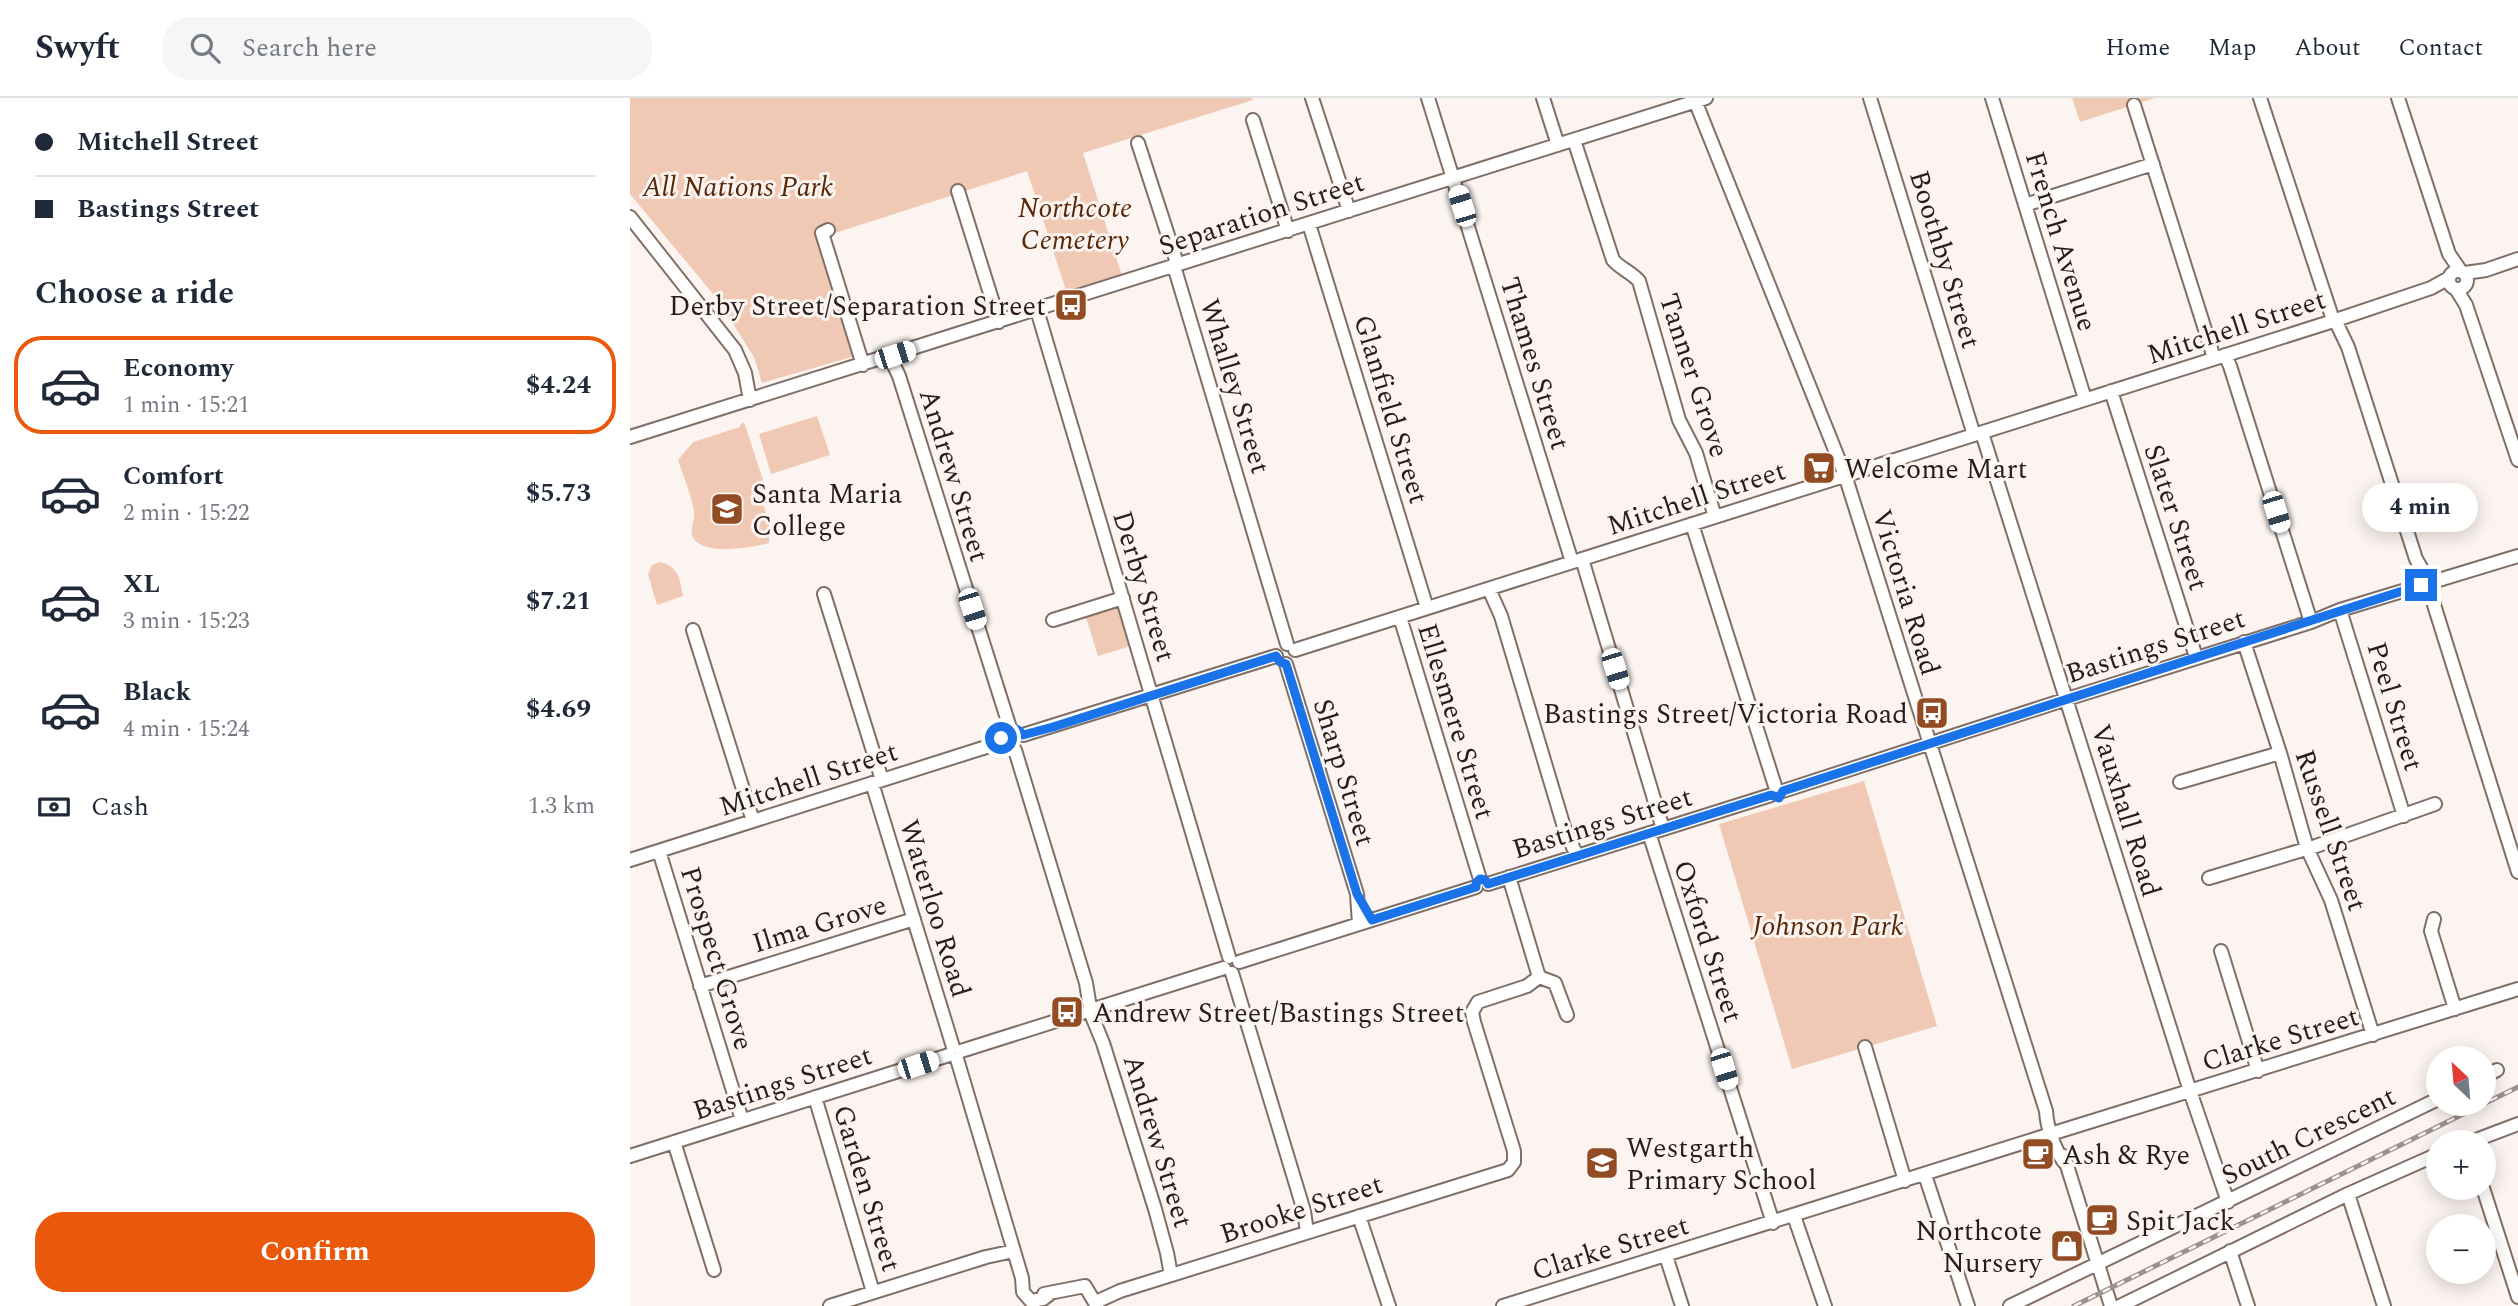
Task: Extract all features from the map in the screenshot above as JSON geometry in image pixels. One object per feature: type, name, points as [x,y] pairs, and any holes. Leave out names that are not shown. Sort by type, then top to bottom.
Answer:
[{"type":"street","points":[[1312,98],[1349,211]]},
{"type":"street","name":"Thames Street","points":[[1428,98],[1663,829]]},
{"type":"street","points":[[1543,98],[1558,145]]},
{"type":"street","name":"Boothby Street","points":[[1870,98],[1978,434]]},
{"type":"street","name":"French Avenue","points":[[1992,98],[2085,399]]},
{"type":"street","points":[[2260,98],[2348,347],[2518,872]]},
{"type":"street","points":[[2398,98],[2518,460]]},
{"type":"street","name":"Separation Street","points":[[630,437],[890,357],[1699,99]]},
{"type":"street","name":"Victoria Road","points":[[1699,99],[1845,475],[2047,1120],[2054,1133],[2058,1153],[2064,1162],[2111,1306]]},
{"type":"street","points":[[2134,105],[2219,357],[2230,366],[2311,622]]},
{"type":"street","points":[[1253,120],[1288,231]]},
{"type":"street","name":"Tanner Grove","points":[[1574,140],[1613,260],[1639,281],[1679,420],[1696,453],[1715,517]]},
{"type":"street","name":"Whalley Street","points":[[1138,143],[1176,260],[1174,267],[1291,647]]},
{"type":"street","points":[[2025,205],[2153,164]]},
{"type":"street","points":[[958,191],[999,322]]},
{"type":"street","points":[[630,217],[735,350],[746,373],[750,400]]},
{"type":"street","name":"Glanfield Street","points":[[1309,224],[1427,608]]},
{"type":"street","points":[[822,232],[863,365]]},
{"type":"street","name":"Mitchell Street","points":[[1291,647],[1489,589],[2518,260]]},
{"type":"street","name":"Derby Street","points":[[1037,310],[1311,1231]]},
{"type":"street","name":"Andrew Street","points":[[890,357],[899,376],[1010,728]]},
{"type":"street","name":"Slater Street","points":[[2111,391],[2196,657]]},
{"type":"street","name":"Vauxhall Road","points":[[1978,434],[2067,699],[2190,1091],[2228,1202]]},
{"type":"street","points":[[1692,524],[1776,791]]},
{"type":"street","name":"Bastings Street","points":[[630,1156],[1481,883],[1509,877],[1663,829],[2518,554]]},
{"type":"street","points":[[1489,589],[1501,616],[1573,857]]},
{"type":"street","name":"Waterloo Road","points":[[824,594],[914,919],[1022,1278],[1033,1293],[1051,1293],[1072,1287],[1093,1295]]},
{"type":"street","points":[[1053,620],[1123,598]]},
{"type":"street","name":"Peel Street","points":[[2340,610],[2404,816]]},
{"type":"street","name":"Ellesmere Street","points":[[1400,617],[1481,883]]},
{"type":"street","points":[[693,630],[753,821]]},
{"type":"street","name":"Russell Street","points":[[2244,642],[2307,848],[2331,900],[2373,1035]]},
{"type":"street","points":[[1023,735],[1281,660],[1279,646],[1291,647]]},
{"type":"street","name":"Sharp Street","points":[[1281,660],[1357,894],[1372,920]]},
{"type":"street","points":[[1010,728],[1018,729],[1023,735],[1024,742],[1015,750],[1008,749],[1002,742],[1002,734],[1010,728]]},
{"type":"street","name":"Mitchell Street","points":[[630,860],[1002,742]]},
{"type":"street","name":"Andrew Street","points":[[1015,750],[1174,1274]]},
{"type":"street","points":[[2180,782],[2280,753]]},
{"type":"street","points":[[2209,878],[2435,804]]},
{"type":"street","name":"Oxford Street","points":[[1649,833],[1773,1223]]},
{"type":"street","name":"Prospect Grove","points":[[659,851],[742,1120]]},
{"type":"street","points":[[1509,877],[1539,978],[1555,983],[1567,1015]]},
{"type":"street","name":"Sharp Street","points":[[1357,894],[1359,924]]},
{"type":"street","name":"Ilma Grove","points":[[700,986],[914,919]]},
{"type":"street","points":[[2434,919],[2431,931],[2455,1009]]},
{"type":"street","points":[[2221,951],[2258,1071]]},
{"type":"street","name":"Brooke Street","points":[[1093,1295],[1120,1291],[1508,1170],[1515,1158],[1472,1012],[1479,1002],[1527,986],[1539,978]]},
{"type":"street","name":"Clarke Street","points":[[1511,1305],[2518,989]]},
{"type":"street","points":[[1865,1047],[1905,1181]]},
{"type":"street","name":"Garden Street","points":[[815,1097],[873,1292]]},
{"type":"street","name":"South Crescent","points":[[2010,1306],[2426,1105]]},
{"type":"street","points":[[2496,1132],[2518,1124]]},
{"type":"street","points":[[674,1142],[714,1270]]},
{"type":"street","points":[[2120,1306],[2348,1194],[2426,1159]]},
{"type":"street","points":[[1925,1175],[1968,1306]]},
{"type":"street","points":[[2348,1194],[2384,1306]]},
{"type":"street","points":[[2487,1200],[2518,1297]]},
{"type":"street","points":[[1359,1216],[1389,1306]]},
{"type":"street","points":[[1794,1216],[1825,1306]]},
{"type":"street","points":[[830,1306],[1013,1248]]},
{"type":"street","points":[[2230,1251],[2248,1306]]},
{"type":"street","points":[[1666,1256],[1682,1306]]},
{"type":"green space","name":"All Nations Park","points":[[630,98],[1253,100],[1083,153],[1122,276],[1067,293],[1027,171],[832,234],[829,227],[815,231],[855,356],[762,383],[754,357],[718,300],[630,194]]},
{"type":"green space","points":[[2072,98],[2155,98],[2080,122]]},
{"type":"green space","points":[[817,416],[830,455],[771,474],[759,434]]},
{"type":"green space","points":[[744,422],[763,480],[756,483],[769,522],[769,543],[715,549],[697,542],[692,535],[693,508],[678,460],[693,442],[740,427]]},
{"type":"green space","points":[[660,562],[675,570],[683,596],[657,605],[648,574],[652,565]]},
{"type":"green space","points":[[1118,606],[1131,646],[1098,656],[1086,617]]},
{"type":"green space","name":"Johnson Park","points":[[1864,781],[1937,1026],[1792,1069],[1719,824]]},
{"type":"railway","points":[[2074,1306],[2518,1087]]},
{"type":"place","name":"Derby Street/Separation Street","points":[[1071,305]]},
{"type":"place","name":"Welcome Mart","points":[[1819,468]]},
{"type":"place","name":"Santa Maria College","points":[[727,509]]},
{"type":"place","name":"Bastings Street/Victoria Road","points":[[1932,713]]},
{"type":"place","name":"Andrew Street/Bastings Street","points":[[1067,1012]]},
{"type":"place","name":"Ash & Rye","points":[[2038,1154]]},
{"type":"place","name":"Westgarth Primary School","points":[[1602,1163]]},
{"type":"place","name":"Spit Jack","points":[[2102,1220]]},
{"type":"place","name":"Northcote Nursery","points":[[2067,1246]]},
{"type":"route","points":[[1001,738],[1010,728],[1018,729],[1023,735],[1053,727],[1276,656],[1280,662],[1286,664],[1357,894],[1372,920],[1476,887],[1480,879],[1488,884],[1771,795],[1779,798],[1783,791],[2421,585]]},
{"type":"park label","name":"Northcote Cemetery","points":[[1075,223]]}]
